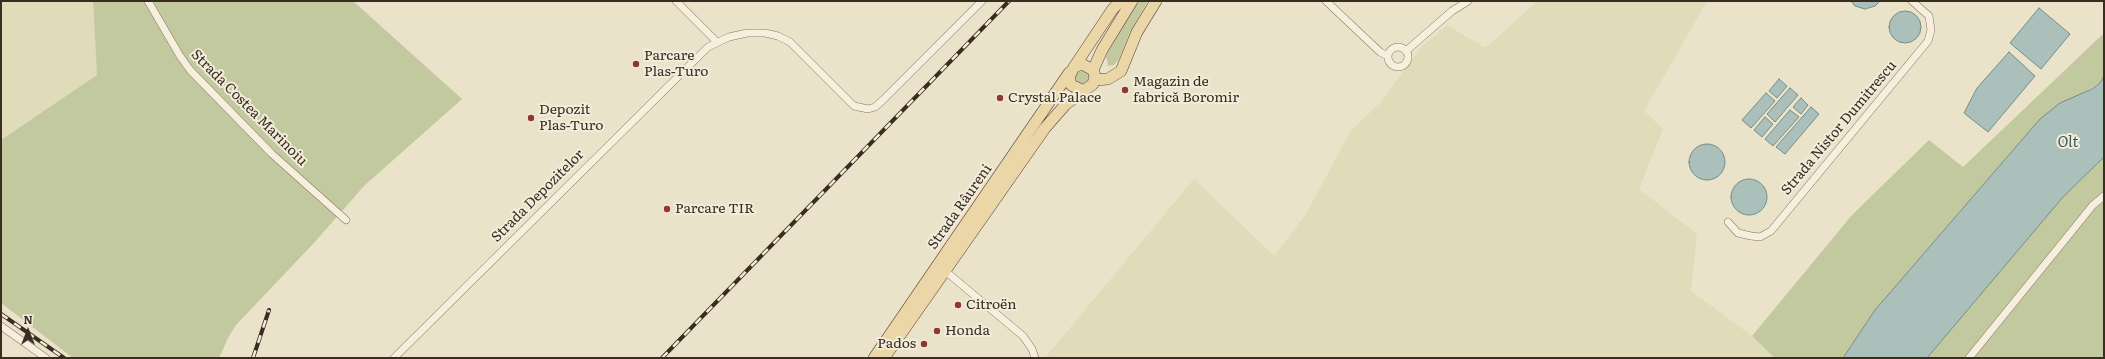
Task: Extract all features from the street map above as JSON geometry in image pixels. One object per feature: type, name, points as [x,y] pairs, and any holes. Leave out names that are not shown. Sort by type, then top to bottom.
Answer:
[{"type":"main road","name":"Strada Râureni","points":[[874,358],[1072,70],[1112,5],[1120,1]]},
{"type":"main road","points":[[1132,1],[1102,50],[1093,75],[1090,86],[1082,90],[1071,84],[1072,70],[1082,64],[1093,75],[1108,79],[1121,71],[1137,32],[1156,1]]},
{"type":"main road","name":"Strada Râureni","points":[[884,358],[944,270],[1045,128],[1061,108],[1082,90]]},
{"type":"street","name":"Strada Costea Marinoiu","points":[[148,1],[180,56],[190,70],[272,154],[346,220]]},
{"type":"street","points":[[676,1],[717,42]]},
{"type":"street","name":"Strada Depozitelor","points":[[394,358],[692,62],[717,42],[747,33],[765,33],[778,36],[790,42],[854,106],[868,109],[876,107],[884,100],[982,1]]},
{"type":"street","points":[[1326,1],[1380,52],[1388,56],[1391,63],[1400,66],[1405,64],[1408,59],[1406,51]]},
{"type":"street","points":[[1406,51],[1452,11],[1468,1]]},
{"type":"street","name":"Strada Nistor Dumitrescu","points":[[1728,222],[1738,233],[1751,236],[1760,237],[1771,231],[1928,41],[1931,30],[1929,16],[1912,1]]},
{"type":"street","points":[[1388,56],[1391,50],[1397,47],[1406,51]]},
{"type":"street","points":[[1969,358],[2093,205],[2104,196]]},
{"type":"street","points":[[944,270],[1023,336],[1035,358]]},
{"type":"street","points":[[1,326],[46,358]]},
{"type":"shaded area","points":[[1,1],[93,1],[97,75],[1,140]]},
{"type":"shaded area","points":[[1537,1],[1707,1],[1644,111],[1663,129],[1639,189],[1697,234],[1691,291],[1752,336],[1775,358],[1045,358],[1194,179],[1274,256],[1306,214],[1350,132],[1383,100],[1420,48],[1447,25],[1484,47],[1488,46]]},
{"type":"green space","points":[[93,1],[353,1],[462,99],[364,186],[313,244],[236,325],[219,358],[73,358],[1,303],[1,140],[97,75]]},
{"type":"green space","points":[[1138,1],[1148,1],[1131,30],[1119,59],[1114,65],[1108,66],[1106,56]]},
{"type":"green space","points":[[2104,33],[2104,76],[2100,83],[2040,119],[1875,310],[1843,358],[1775,358],[1752,336],[1852,215],[1929,140],[1963,167]]},
{"type":"green space","points":[[1079,70],[1085,70],[1089,74],[1089,80],[1085,84],[1079,84],[1075,80],[1075,74]]},
{"type":"green space","points":[[2104,157],[2104,358],[1927,358],[2063,197]]},
{"type":"water","points":[[1851,1],[1880,1],[1875,6],[1865,9],[1855,6]]},
{"type":"water","points":[[2039,8],[2070,34],[2041,69],[2010,43]]},
{"type":"water","points":[[1902,11],[1908,11],[1918,18],[1921,27],[1920,33],[1914,40],[1908,43],[1902,43],[1892,36],[1889,30],[1889,24],[1896,14]]},
{"type":"water","points":[[2009,52],[2035,76],[1988,132],[1964,113],[1977,88]]},
{"type":"water","name":"Olt","points":[[2104,76],[2104,157],[2063,197],[1927,358],[1843,358],[1875,310],[2040,119],[2060,103],[2092,89],[2100,83]]},
{"type":"water","points":[[1779,79],[1787,86],[1777,98],[1769,91]]},
{"type":"water","points":[[1790,88],[1798,95],[1775,122],[1767,114]]},
{"type":"water","points":[[1766,93],[1775,101],[1751,128],[1742,120]]},
{"type":"water","points":[[1801,98],[1808,105],[1801,114],[1793,107]]},
{"type":"water","points":[[1811,107],[1819,114],[1785,154],[1776,147]]},
{"type":"water","points":[[1790,110],[1799,117],[1773,146],[1765,139]]},
{"type":"water","points":[[1765,117],[1773,124],[1762,137],[1754,130]]},
{"type":"water","points":[[1707,144],[1720,149],[1725,162],[1720,175],[1707,180],[1694,175],[1689,162],[1694,149]]},
{"type":"water","points":[[1749,179],[1762,184],[1767,197],[1762,210],[1749,215],[1736,210],[1731,197],[1736,184]]},
{"type":"railway","points":[[662,358],[1009,1]]},
{"type":"railway","points":[[253,358],[269,310]]},
{"type":"railway","points":[[1,314],[64,358]]},
{"type":"place","name":"Parcare Plas-Turo","points":[[636,64]]},
{"type":"place","name":"Magazin de fabrică Boromir","points":[[1125,90]]},
{"type":"place","name":"Crystal Palace","points":[[1000,98]]},
{"type":"place","name":"Depozit Plas-Turo","points":[[531,118]]},
{"type":"place","name":"Parcare TIR","points":[[667,209]]},
{"type":"place","name":"Citroën","points":[[958,305]]},
{"type":"place","name":"Honda","points":[[937,331]]},
{"type":"place","name":"Pados","points":[[924,344]]}]
